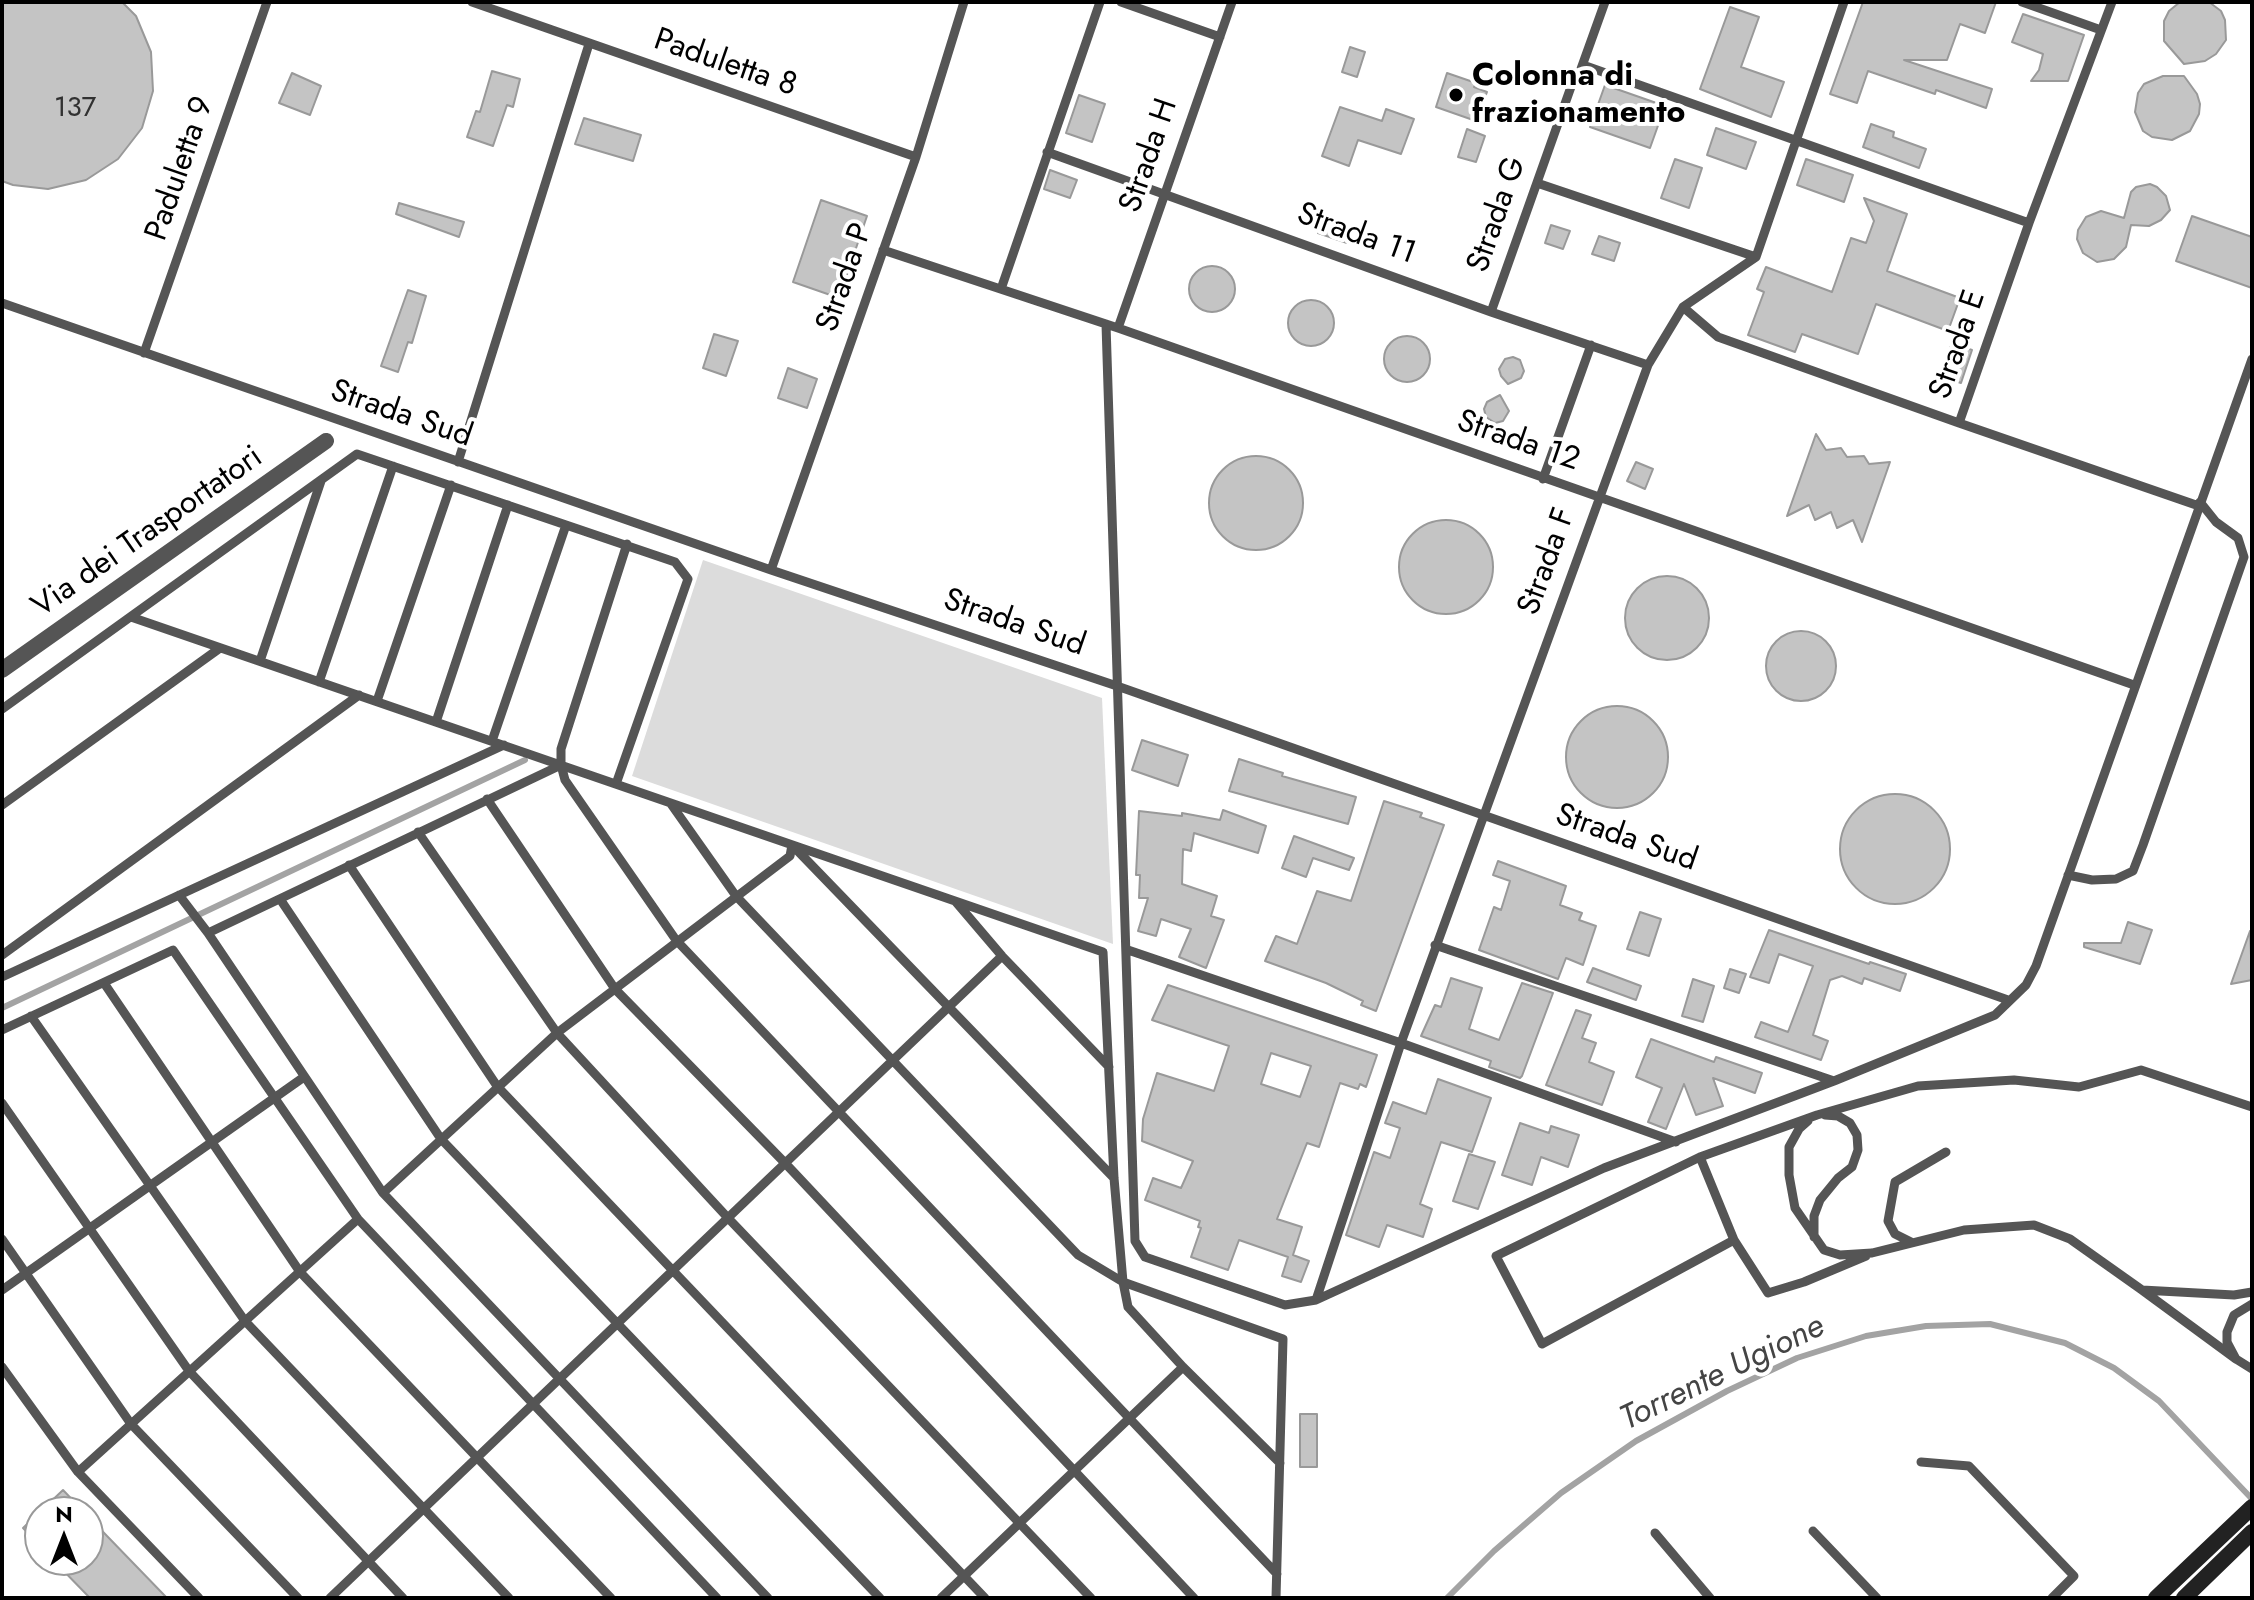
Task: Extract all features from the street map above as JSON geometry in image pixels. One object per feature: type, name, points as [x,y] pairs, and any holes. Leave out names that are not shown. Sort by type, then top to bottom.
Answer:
[{"type":"main road","points":[[2156,1598],[2252,1507]]},
{"type":"main road","points":[[2184,1598],[2252,1532]]},
{"type":"street","name":"Via dei Trasportatori","points":[[2,670],[326,441]]},
{"type":"lane","name":"Paduletta 9","points":[[144,353],[267,2]]},
{"type":"lane","name":"Paduletta 8","points":[[472,2],[916,157]]},
{"type":"lane","name":"Strada P","points":[[771,570],[916,157],[964,2]]},
{"type":"lane","points":[[1001,289],[1100,2]]},
{"type":"lane","points":[[1121,2],[1220,37]]},
{"type":"lane","name":"Strada H","points":[[1118,328],[1232,2]]},
{"type":"lane","name":"Strada G","points":[[1491,312],[1572,84],[1577,80],[1605,2]]},
{"type":"lane","points":[[1537,183],[1756,257],[1844,2]]},
{"type":"lane","points":[[2022,2],[2101,30]]},
{"type":"lane","name":"Strada E","points":[[1683,307],[1718,337],[1959,423],[2029,223],[2112,2]]},
{"type":"lane","points":[[458,462],[589,44]]},
{"type":"lane","points":[[1583,65],[2029,223]]},
{"type":"lane","name":"Strada 11","points":[[1047,152],[1491,312],[1648,365]]},
{"type":"lane","name":"Strada 12","points":[[883,250],[1118,328],[2134,685]]},
{"type":"lane","name":"Strada F","points":[[1316,1300],[1435,945],[1648,365],[1683,307],[1756,257]]},
{"type":"lane","name":"Strada Sud","points":[[2,303],[771,570],[1117,686],[2008,1000]]},
{"type":"lane","points":[[1106,324],[1135,1241],[1145,1257],[1285,1305],[1316,1300],[1604,1168],[1834,1081],[1995,1015],[2026,985],[2033,975],[2252,359]]},
{"type":"lane","points":[[1543,479],[1591,345]]},
{"type":"lane","points":[[1959,423],[2199,504],[2238,538],[2244,557],[2133,871],[2116,879],[2092,880],[2068,875]]},
{"type":"lane","points":[[2,709],[357,454],[675,562],[688,579],[616,784]]},
{"type":"lane","points":[[319,682],[393,466]]},
{"type":"lane","points":[[260,661],[321,481]]},
{"type":"lane","points":[[377,701],[451,485]]},
{"type":"lane","points":[[436,722],[508,505]]},
{"type":"lane","points":[[492,741],[566,525]]},
{"type":"lane","points":[[627,544],[561,749],[565,780],[676,940],[1277,1574]]},
{"type":"lane","points":[[131,617],[1103,952],[1114,1178],[1128,1307],[1183,1367],[1280,1463]]},
{"type":"lane","points":[[2,805],[220,648]]},
{"type":"lane","points":[[2,955],[359,695]]},
{"type":"lane","points":[[2,977],[504,745]]},
{"type":"lane","points":[[204,930],[280,899],[561,765]]},
{"type":"lane","points":[[487,799],[615,989],[785,1163],[1194,1598]]},
{"type":"lane","points":[[670,803],[736,896],[1078,1255],[1123,1282],[1283,1339],[1276,1598]]},
{"type":"lane","points":[[418,832],[557,1033],[728,1218],[1091,1598]]},
{"type":"lane","points":[[383,1193],[557,1033],[790,856],[792,845]]},
{"type":"lane","points":[[792,845],[1114,1178]]},
{"type":"lane","points":[[349,865],[497,1086],[985,1598]]},
{"type":"lane","points":[[179,895],[300,1080],[383,1193],[556,1382],[768,1598]]},
{"type":"lane","points":[[280,899],[441,1139],[880,1598]]},
{"type":"lane","points":[[955,901],[1002,956],[1109,1067]]},
{"type":"lane","points":[[1435,945],[1834,1081]]},
{"type":"lane","points":[[2,1030],[173,950],[277,1096],[358,1219],[536,1401],[717,1598]]},
{"type":"lane","points":[[1128,950],[1401,1043],[1676,1142]]},
{"type":"lane","points":[[330,1598],[1002,956]]},
{"type":"lane","points":[[104,983],[300,1272],[611,1598]]},
{"type":"lane","points":[[31,1016],[245,1321],[509,1598]]},
{"type":"lane","points":[[1734,1240],[1542,1344],[1496,1256],[1700,1157],[1817,1115],[1918,1086],[2014,1080],[2079,1087],[2141,1070],[2252,1107]]},
{"type":"lane","points":[[2,1290],[300,1080]]},
{"type":"lane","points":[[2,1103],[189,1371],[403,1598]]},
{"type":"lane","points":[[1814,1237],[1814,1216],[1820,1200],[1852,1167],[1858,1150],[1857,1135],[1850,1123],[1838,1116],[1817,1115],[1799,1129],[1789,1147],[1789,1175],[1795,1208],[1814,1237],[1824,1250],[1840,1255],[1872,1253]]},
{"type":"lane","points":[[1911,1242],[1895,1234],[1888,1221],[1895,1182],[1946,1152]]},
{"type":"lane","points":[[1700,1157],[1734,1240],[1768,1293],[1804,1282],[1872,1253],[1911,1242],[1964,1230],[2034,1225],[2070,1239],[2252,1369]]},
{"type":"lane","points":[[78,1472],[358,1219]]},
{"type":"lane","points":[[2,1239],[131,1424],[298,1598]]},
{"type":"lane","points":[[2142,1290],[2234,1295],[2252,1292]]},
{"type":"lane","points":[[2236,1359],[2227,1342],[2229,1323],[2241,1309],[2252,1304]]},
{"type":"lane","points":[[2,1367],[78,1472],[199,1598]]},
{"type":"lane","points":[[941,1598],[1183,1367]]},
{"type":"lane","points":[[1921,1462],[1969,1466],[2074,1576],[2052,1598]]},
{"type":"lane","points":[[1813,1531],[1877,1598]]},
{"type":"lane","points":[[1655,1533],[1710,1598]]},
{"type":"shaded area","points":[[703,560],[1102,698],[1113,944],[632,776]]},
{"type":"building","points":[[2,2],[122,2],[136,16],[151,52],[153,91],[142,128],[118,159],[86,180],[48,189],[2,181]]},
{"type":"building","points":[[1863,2],[1996,2],[1985,33],[1960,24],[1947,60],[1904,60],[1992,89],[1986,108],[1868,71],[1857,103],[1830,94]]},
{"type":"building","points":[[2180,2],[2209,2],[2221,11],[2225,20],[2226,40],[2216,54],[2205,61],[2184,64],[2164,41],[2164,21],[2169,11]]},
{"type":"building","points":[[1730,7],[1759,17],[1741,67],[1784,82],[1771,117],[1700,89]]},
{"type":"building","points":[[2023,14],[2084,35],[2068,81],[2031,81],[2039,70],[2043,54],[2012,42]]},
{"type":"building","points":[[1350,47],[1365,52],[1357,77],[1342,72]]},
{"type":"building","points":[[492,71],[520,79],[513,107],[507,105],[493,146],[467,137],[476,111],[480,112]]},
{"type":"building","points":[[292,73],[321,86],[310,115],[279,103]]},
{"type":"building","points":[[1447,73],[1476,83],[1474,87],[1487,92],[1476,121],[1436,107]]},
{"type":"building","points":[[2163,76],[2184,76],[2200,104],[2199,114],[2190,131],[2172,140],[2152,137],[2143,131],[2135,112],[2138,93],[2144,84]]},
{"type":"building","points":[[1605,85],[1665,106],[1650,148],[1590,127]]},
{"type":"building","points":[[1079,95],[1105,104],[1092,142],[1066,133]]},
{"type":"building","points":[[1340,107],[1382,121],[1386,109],[1414,119],[1401,154],[1358,140],[1349,166],[1322,156]]},
{"type":"building","points":[[584,118],[641,135],[633,161],[575,144]]},
{"type":"building","points":[[1871,124],[1894,132],[1893,137],[1926,149],[1919,168],[1863,147]]},
{"type":"building","points":[[1716,128],[1756,142],[1746,169],[1707,155]]},
{"type":"building","points":[[1467,129],[1485,136],[1476,162],[1458,157]]},
{"type":"building","points":[[1675,159],[1702,168],[1689,208],[1661,198]]},
{"type":"building","points":[[1806,159],[1853,175],[1844,202],[1797,185]]},
{"type":"building","points":[[1050,170],[1077,180],[1070,198],[1044,189]]},
{"type":"building","points":[[2150,184],[2166,196],[2170,210],[2161,220],[2149,226],[2131,225],[2126,247],[2114,259],[2097,262],[2083,253],[2077,239],[2078,230],[2086,217],[2101,211],[2124,218],[2131,192],[2136,187]]},
{"type":"building","points":[[1864,198],[1907,214],[1887,271],[1960,298],[1948,331],[1876,304],[1858,354],[1802,334],[1795,352],[1748,335],[1764,292],[1757,289],[1766,267],[1832,292],[1851,238],[1866,243],[1874,221]]},
{"type":"building","points":[[821,200],[867,216],[839,298],[793,282]]},
{"type":"building","points":[[399,203],[464,222],[459,237],[396,214]]},
{"type":"building","points":[[2192,216],[2252,237],[2252,288],[2176,261]]},
{"type":"building","points":[[1324,218],[1352,229],[1347,243],[1318,233]]},
{"type":"building","points":[[1551,225],[1570,231],[1563,249],[1545,243]]},
{"type":"building","points":[[1599,236],[1620,243],[1614,261],[1592,254]]},
{"type":"building","points":[[1212,266],[1228,273],[1235,289],[1228,305],[1212,312],[1196,305],[1189,289],[1196,273]]},
{"type":"building","points":[[408,290],[426,296],[412,343],[408,342],[398,372],[381,366]]},
{"type":"building","points":[[1311,300],[1327,307],[1334,323],[1327,339],[1311,346],[1295,339],[1288,323],[1295,307]]},
{"type":"building","points":[[714,334],[738,341],[726,376],[703,368]]},
{"type":"building","points":[[1407,336],[1423,343],[1430,359],[1423,375],[1407,382],[1391,375],[1384,359],[1391,343]]},
{"type":"building","points":[[1952,343],[1972,350],[1961,383],[1940,376]]},
{"type":"building","points":[[1513,357],[1520,360],[1524,371],[1521,378],[1508,384],[1499,369],[1505,359]]},
{"type":"building","points":[[788,368],[817,379],[807,408],[778,398]]},
{"type":"building","points":[[1500,395],[1509,411],[1503,421],[1495,423],[1486,417],[1484,409],[1487,402]]},
{"type":"building","points":[[1816,434],[1826,450],[1841,448],[1847,457],[1864,456],[1869,464],[1890,462],[1862,542],[1853,520],[1837,528],[1831,512],[1815,520],[1809,505],[1787,516]]},
{"type":"building","points":[[1256,456],[1274,459],[1289,470],[1300,485],[1303,503],[1300,521],[1289,536],[1274,547],[1256,550],[1238,547],[1223,536],[1212,521],[1209,503],[1212,485],[1223,470],[1238,459]]},
{"type":"building","points":[[1636,462],[1653,469],[1645,489],[1627,481]]},
{"type":"building","points":[[1446,520],[1464,524],[1479,534],[1489,549],[1493,567],[1489,585],[1479,600],[1464,610],[1446,614],[1428,610],[1413,600],[1403,585],[1399,567],[1403,549],[1413,534],[1428,524]]},
{"type":"building","points":[[1659,576],[1675,576],[1691,583],[1702,594],[1709,618],[1706,634],[1697,648],[1675,660],[1659,660],[1643,653],[1632,642],[1625,626],[1625,610],[1632,594],[1643,583]]},
{"type":"building","points":[[1808,631],[1830,646],[1836,666],[1834,680],[1826,691],[1815,699],[1794,701],[1776,691],[1768,680],[1766,659],[1776,641],[1787,633]]},
{"type":"building","points":[[1617,706],[1636,710],[1653,721],[1664,738],[1668,757],[1664,776],[1653,793],[1636,804],[1617,808],[1598,804],[1581,793],[1570,776],[1566,757],[1570,738],[1581,721],[1598,710]]},
{"type":"building","points":[[1142,740],[1188,755],[1178,786],[1132,770]]},
{"type":"building","points":[[1239,759],[1283,773],[1282,776],[1356,797],[1348,824],[1229,791]]},
{"type":"building","points":[[1895,794],[1916,798],[1934,810],[1946,828],[1950,849],[1946,870],[1934,888],[1916,900],[1895,904],[1874,900],[1856,888],[1844,870],[1840,849],[1844,828],[1856,810],[1874,798]]},
{"type":"building","points":[[1384,801],[1422,813],[1420,817],[1444,825],[1376,1011],[1326,983],[1265,961],[1276,936],[1297,944],[1317,891],[1351,901]]},
{"type":"building","points":[[1223,810],[1266,826],[1258,853],[1194,833],[1191,851],[1183,849],[1182,884],[1217,896],[1211,916],[1224,920],[1206,968],[1179,957],[1191,929],[1161,919],[1156,936],[1138,931],[1148,898],[1139,898],[1140,875],[1136,875],[1139,811],[1182,816],[1182,813],[1220,820]]},
{"type":"building","points":[[1294,836],[1354,858],[1349,870],[1313,858],[1306,877],[1282,868]]},
{"type":"building","points":[[1498,861],[1566,886],[1560,905],[1582,913],[1579,920],[1596,926],[1583,965],[1566,958],[1558,979],[1479,950],[1494,907],[1501,910],[1510,881],[1493,875]]},
{"type":"building","points":[[1640,912],[1661,919],[1649,956],[1627,949]]},
{"type":"building","points":[[2128,922],[2152,930],[2140,964],[2084,947],[2084,943],[2121,943]]},
{"type":"building","points":[[1769,930],[1906,974],[1900,991],[1864,978],[1862,984],[1842,976],[1830,980],[1813,1035],[1828,1041],[1821,1060],[1755,1037],[1761,1022],[1788,1032],[1813,966],[1779,954],[1769,983],[1750,977]]},
{"type":"building","points":[[2250,931],[2252,980],[2231,984]]},
{"type":"building","points":[[1593,968],[1641,986],[1636,1000],[1587,982]]},
{"type":"building","points":[[1730,969],[1746,974],[1739,993],[1724,988]]},
{"type":"building","points":[[1451,978],[1482,988],[1469,1029],[1499,1040],[1522,983],[1553,993],[1520,1078],[1489,1067],[1491,1061],[1421,1036],[1435,1005],[1441,1007]]},
{"type":"building","points":[[1693,979],[1714,986],[1703,1022],[1682,1016]]},
{"type":"building","points":[[1168,985],[1377,1055],[1366,1087],[1360,1084],[1358,1089],[1340,1083],[1319,1147],[1307,1143],[1277,1219],[1302,1227],[1293,1255],[1309,1261],[1301,1282],[1282,1276],[1288,1257],[1239,1240],[1228,1270],[1191,1257],[1201,1228],[1198,1227],[1200,1221],[1145,1200],[1153,1178],[1181,1188],[1193,1161],[1142,1141],[1143,1119],[1157,1073],[1214,1091],[1229,1046],[1152,1020]],"holes":[[[1271,1053],[1311,1066],[1300,1097],[1261,1084]]]},
{"type":"building","points":[[1576,1010],[1591,1015],[1582,1038],[1596,1043],[1589,1062],[1614,1072],[1602,1105],[1546,1085]]},
{"type":"building","points":[[1651,1039],[1714,1062],[1716,1057],[1762,1073],[1755,1093],[1713,1078],[1723,1106],[1696,1115],[1684,1084],[1666,1129],[1648,1122],[1662,1088],[1636,1077]]},
{"type":"building","points":[[1438,1079],[1491,1098],[1472,1152],[1441,1142],[1420,1204],[1432,1209],[1423,1237],[1387,1225],[1379,1247],[1346,1235],[1374,1152],[1390,1158],[1400,1128],[1385,1123],[1393,1102],[1426,1114]]},
{"type":"building","points":[[1520,1123],[1549,1133],[1551,1126],[1579,1135],[1568,1167],[1541,1157],[1532,1185],[1502,1175]]},
{"type":"building","points":[[1469,1154],[1495,1162],[1478,1209],[1453,1201]]},
{"type":"building","points":[[1300,1414],[1317,1414],[1317,1467],[1300,1467]]},
{"type":"building","points":[[104,1533],[167,1598],[90,1598],[69,1576],[104,1576]]},
{"type":"waterway","points":[[2,1008],[525,760]]},
{"type":"waterway","name":"Torrente Ugione","points":[[1447,1598],[1494,1551],[1561,1493],[1636,1441],[1727,1391],[1797,1358],[1866,1336],[1926,1326],[1990,1324],[2065,1343],[2114,1368],[2159,1401],[2252,1499]]},
{"type":"place","name":"Colonna di frazionamento","points":[[1456,95]]}]
